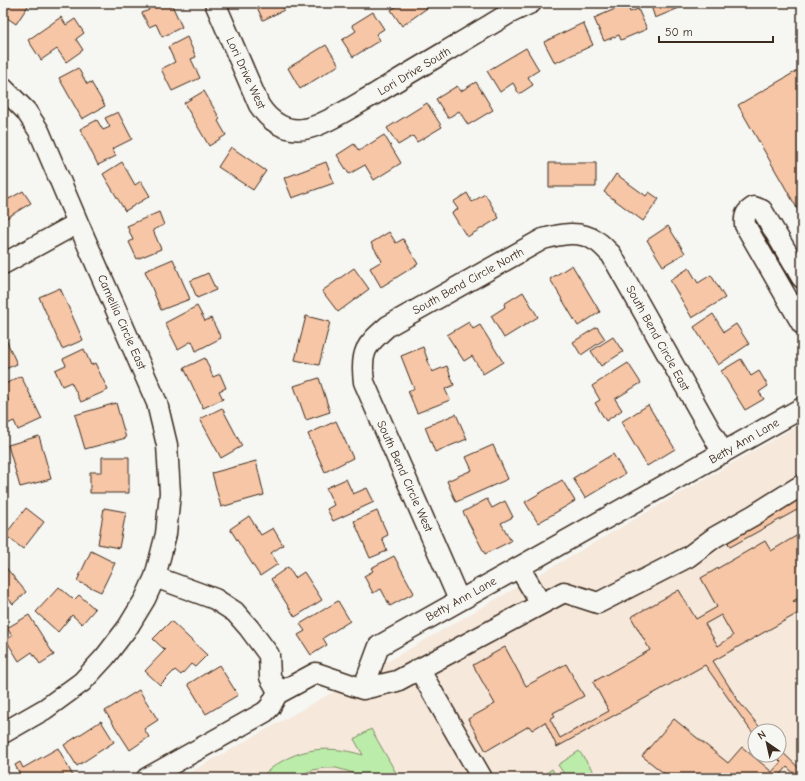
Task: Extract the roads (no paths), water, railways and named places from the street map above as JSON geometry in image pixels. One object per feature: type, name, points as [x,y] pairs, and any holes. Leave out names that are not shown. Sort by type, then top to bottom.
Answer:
[{"type":"street","name":"Lori Drive West","points":[[215,3],[259,105],[264,113],[278,125],[293,129]]},
{"type":"street","name":"Lori Drive South","points":[[293,129],[305,129],[320,124],[359,103],[508,14],[531,3]]},
{"type":"street","name":"Camellia Circle East","points":[[3,88],[26,111],[39,131],[157,403],[168,445],[170,493],[166,534],[155,577],[128,627],[105,657],[82,682],[45,710],[3,733]]},
{"type":"street","points":[[802,278],[762,210],[754,207],[747,211],[744,218],[745,225],[802,324]]},
{"type":"street","points":[[3,264],[78,223]]},
{"type":"street","name":"South Bend Circle North","points":[[366,350],[374,338],[388,326],[543,239],[562,234],[581,234]]},
{"type":"street","name":"South Bend Circle East","points":[[581,234],[596,240],[611,254],[723,453]]},
{"type":"street","name":"South Bend Circle West","points":[[366,350],[362,365],[364,382],[459,600]]},
{"type":"street","name":"Betty Ann Lane","points":[[363,689],[379,646],[802,408]]},
{"type":"street","points":[[147,778],[265,712],[270,707],[277,694],[316,673],[363,689],[397,682],[564,592],[598,603],[688,557],[715,537],[802,485]]},
{"type":"street","points":[[519,567],[541,604]]},
{"type":"street","points":[[155,577],[215,599],[235,612],[249,628],[269,656],[270,677],[279,693]]},
{"type":"street","points":[[419,669],[482,778]]}]
